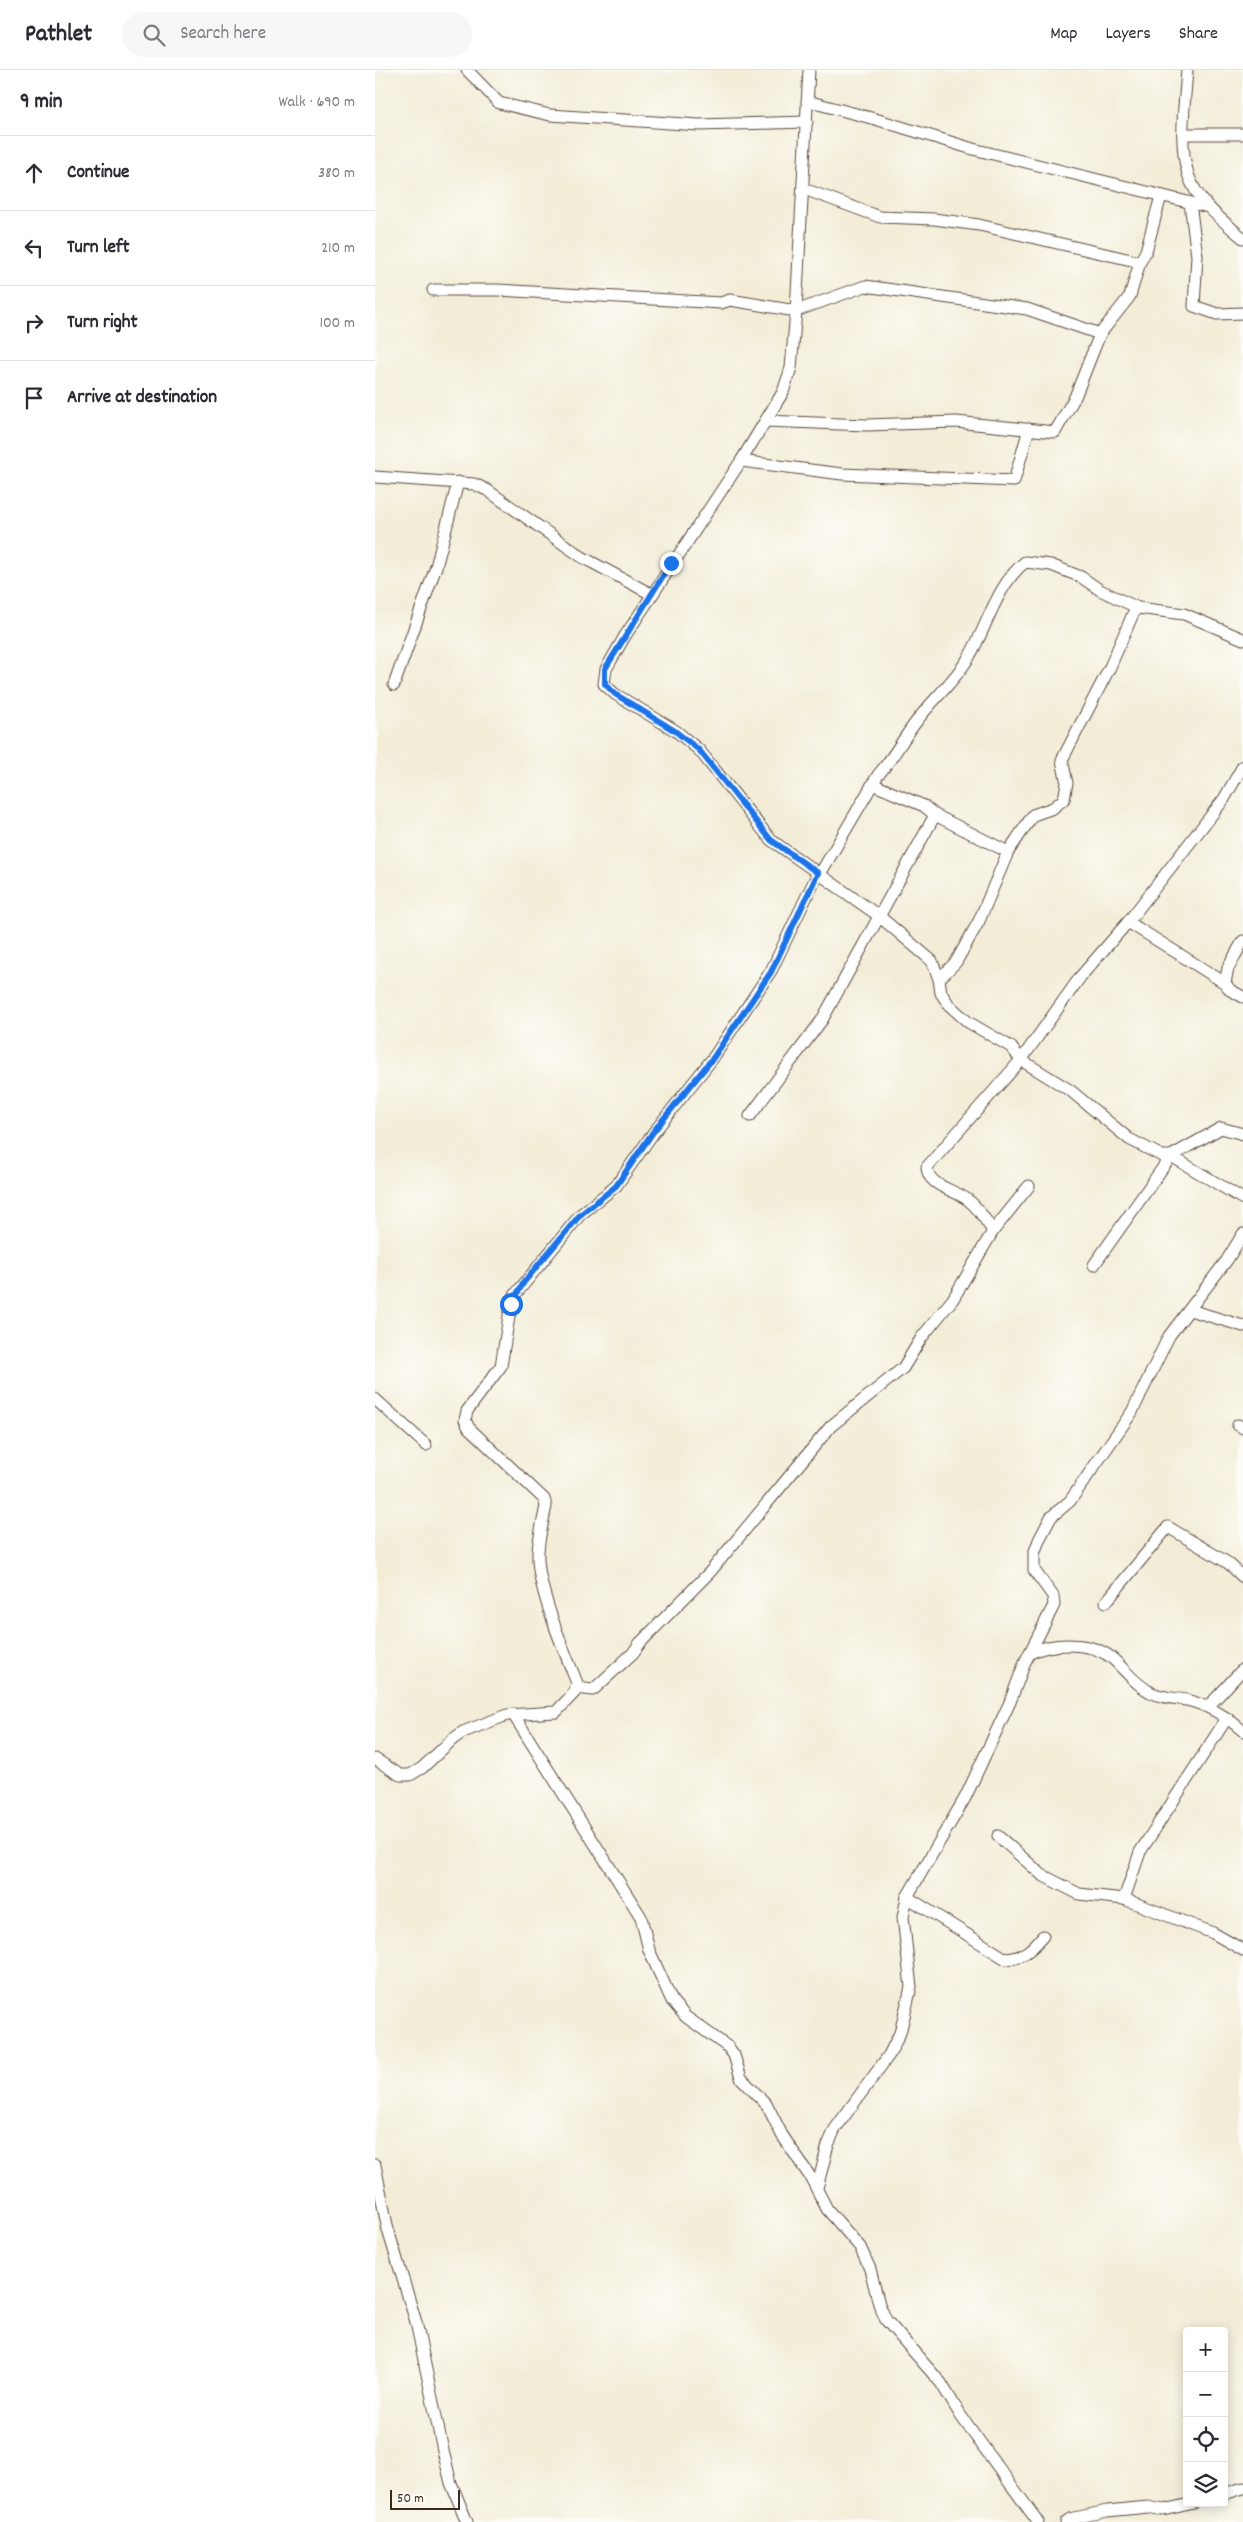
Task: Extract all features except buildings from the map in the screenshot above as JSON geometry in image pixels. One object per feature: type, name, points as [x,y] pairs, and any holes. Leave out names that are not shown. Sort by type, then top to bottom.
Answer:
[{"type":"street","points":[[467,70],[499,103],[550,115],[699,125],[807,122]]},
{"type":"street","points":[[809,70],[804,188],[791,368],[783,392],[741,461],[651,594],[605,669],[605,684],[615,694],[675,731],[699,750],[771,840],[879,916],[932,961],[939,979],[941,993],[949,1005],[968,1022],[1011,1047],[1021,1060],[1071,1091],[1129,1139],[1162,1156],[1171,1156],[1243,1199]]},
{"type":"street","points":[[1187,70],[1183,134],[1188,175],[1208,207],[1243,238]]},
{"type":"street","points":[[807,101],[875,119],[973,149],[1208,207]]},
{"type":"street","points":[[1183,134],[1243,134]]},
{"type":"street","points":[[804,188],[880,217],[934,219],[979,225],[1140,262]]},
{"type":"street","points":[[765,421],[866,425],[956,422],[1055,432],[1075,397],[1100,334],[1130,296],[1140,262],[1146,251],[1161,196]]},
{"type":"street","points":[[1190,203],[1197,256],[1194,306],[1217,314],[1243,313]]},
{"type":"street","points":[[433,290],[497,290],[715,300],[721,303],[730,300],[796,312],[865,286],[1027,308],[1100,334]]},
{"type":"street","points":[[741,461],[842,474],[1014,481],[1029,429]]},
{"type":"street","points":[[375,477],[474,484],[487,490],[582,557],[651,594]]},
{"type":"street","points":[[394,685],[436,567],[458,482]]},
{"type":"street","points":[[577,1688],[540,1574],[538,1552],[546,1506],[544,1499],[469,1428],[465,1420],[467,1411],[501,1366],[511,1304],[519,1289],[580,1215],[616,1186],[653,1132],[713,1058],[771,972],[819,874],[872,784],[917,721],[969,658],[995,600],[1012,573],[1025,562],[1051,565],[1081,577],[1100,590],[1135,607],[1184,614],[1243,639]]},
{"type":"street","points":[[939,979],[956,962],[979,921],[1009,852],[1033,815],[1053,808],[1063,799],[1067,783],[1062,760],[1110,667],[1135,607]]},
{"type":"street","points":[[993,1231],[969,1200],[936,1183],[927,1174],[927,1167],[1021,1060],[1081,976],[1128,922],[1224,799],[1243,766]]},
{"type":"street","points":[[872,784],[924,806],[935,815],[1009,852]]},
{"type":"street","points":[[751,1116],[822,1020],[935,815]]},
{"type":"street","points":[[1128,922],[1225,983],[1230,990],[1243,997]]},
{"type":"street","points":[[1225,983],[1229,968],[1243,941]]},
{"type":"street","points":[[1094,1265],[1171,1156],[1221,1128],[1243,1134]]},
{"type":"street","points":[[577,1688],[593,1690],[633,1653],[640,1643],[710,1572],[831,1426],[903,1368],[922,1337],[953,1299],[993,1231],[1029,1186]]},
{"type":"street","points":[[817,2188],[828,2145],[835,2129],[889,2054],[900,2033],[911,1987],[903,1917],[907,1897],[965,1798],[1055,1602],[1053,1596],[1034,1570],[1034,1554],[1039,1540],[1051,1517],[1070,1501],[1132,1412],[1169,1336],[1243,1234]]},
{"type":"street","points":[[1189,1310],[1243,1326]]},
{"type":"street","points":[[375,1399],[426,1444]]},
{"type":"street","points":[[1107,1602],[1168,1527],[1227,1563],[1243,1577]]},
{"type":"street","points":[[1030,1653],[1062,1646],[1095,1649],[1113,1659],[1141,1687],[1153,1693],[1208,1707],[1227,1718],[1243,1731]]},
{"type":"street","points":[[1208,1707],[1243,1669]]},
{"type":"street","points":[[375,1759],[400,1775],[410,1775],[422,1768],[463,1732],[513,1714],[556,1712],[577,1688]]},
{"type":"street","points":[[513,1714],[641,1917],[649,1950],[672,2001],[686,2017],[728,2047],[734,2054],[741,2078],[767,2105],[782,2134],[817,2188],[827,2209],[860,2247],[870,2268],[879,2304],[886,2320],[941,2383],[961,2416],[1038,2522]]},
{"type":"street","points":[[1124,1899],[1140,1852],[1227,1718]]},
{"type":"street","points":[[997,1836],[1042,1875],[1079,1894],[1124,1899],[1213,1933],[1243,1950]]},
{"type":"street","points":[[907,1897],[1006,1958],[1013,1958],[1031,1950],[1043,1936]]},
{"type":"street","points":[[375,2166],[388,2230],[416,2322],[451,2483],[467,2522]]},
{"type":"street","points":[[1228,2493],[1243,2488]]},
{"type":"street","points":[[1067,2522],[1070,2519],[1107,2511],[1148,2507],[1163,2510],[1183,2506]]},
{"type":"route","points":[[511,1304],[524,1282],[580,1215],[616,1186],[653,1132],[713,1058],[771,972],[818,873],[805,862],[771,840],[753,820],[699,750],[675,731],[615,694],[605,684],[605,669],[671,563]]}]
